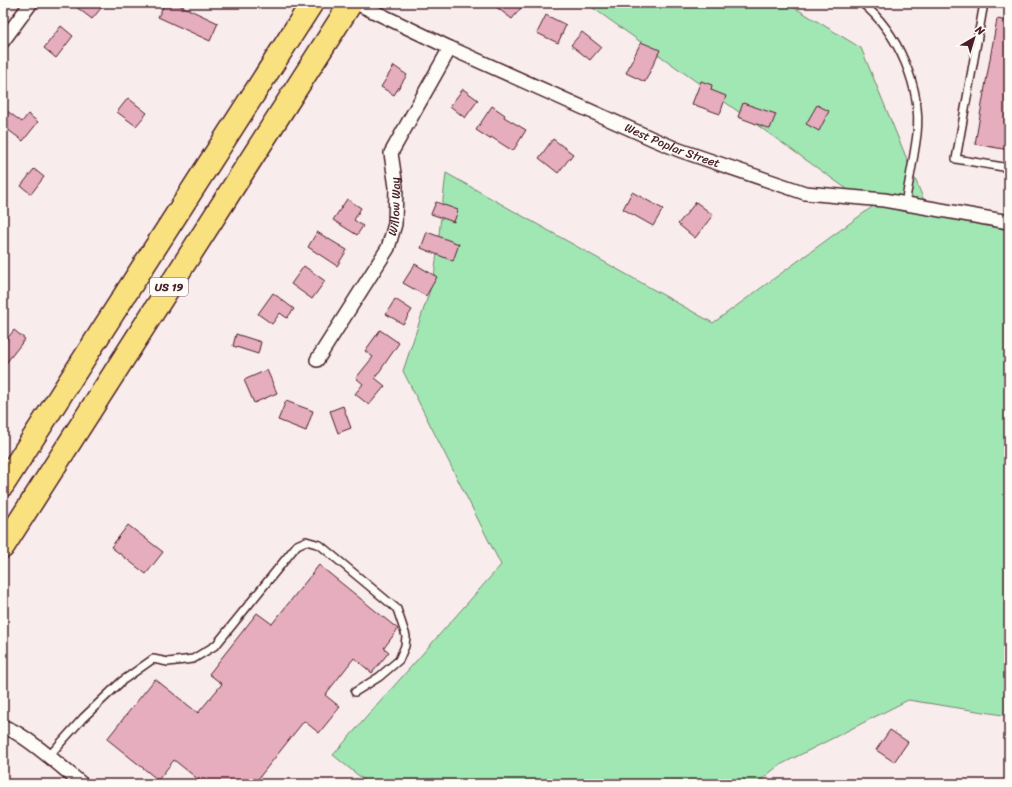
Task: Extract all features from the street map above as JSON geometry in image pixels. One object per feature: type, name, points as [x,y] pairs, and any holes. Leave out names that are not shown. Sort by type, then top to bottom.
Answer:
[{"type":"highway","name":"US 19","points":[[3,547],[351,3]]},
{"type":"highway","name":"US 19","points":[[3,485],[309,8]]},
{"type":"street","points":[[3,41],[31,3]]},
{"type":"street","name":"West Poplar Street","points":[[356,3],[450,48],[679,150],[805,193],[884,200],[1009,222]]},
{"type":"street","name":"Willow Way","points":[[317,360],[388,248],[395,224],[396,187],[392,153],[450,48]]},
{"type":"street","points":[[3,727],[10,728],[27,740],[82,784]]},
{"type":"lane","points":[[862,3],[877,17],[897,44],[907,66],[914,89],[917,111],[917,133],[905,204]]},
{"type":"lane","points":[[984,3],[956,159],[1009,168]]},
{"type":"lane","points":[[48,757],[83,718],[122,680],[153,659],[168,662],[193,659],[216,645],[298,545],[306,541],[320,545],[396,609],[406,636],[405,646],[399,660],[379,677],[355,692]]},
{"type":"green space","points":[[586,3],[787,3],[861,48],[930,215],[1009,230],[1009,716],[908,700],[778,766],[756,784],[369,784],[333,755],[501,565],[403,371],[434,278],[446,173],[713,323],[872,207]]},
{"type":"building","points":[[71,3],[96,3],[102,7],[92,19]]},
{"type":"building","points":[[165,3],[175,3],[218,23],[210,41],[158,17]]},
{"type":"building","points":[[491,3],[525,3],[512,19]]},
{"type":"building","points":[[546,15],[566,25],[558,43],[537,33]]},
{"type":"building","points":[[997,19],[1009,21],[1009,150],[975,144]]},
{"type":"building","points":[[61,26],[73,36],[56,58],[44,48]]},
{"type":"building","points":[[582,32],[601,47],[590,60],[571,45]]},
{"type":"building","points":[[641,42],[660,50],[645,82],[626,73]]},
{"type":"building","points":[[394,66],[407,75],[394,95],[381,87]]},
{"type":"building","points":[[701,81],[712,85],[711,90],[726,96],[720,114],[692,104]]},
{"type":"building","points":[[463,89],[478,100],[465,118],[450,106]]},
{"type":"building","points":[[128,98],[147,113],[136,126],[117,112]]},
{"type":"building","points":[[743,103],[776,114],[770,129],[738,117]]},
{"type":"building","points":[[817,105],[829,111],[819,131],[806,124]]},
{"type":"building","points":[[492,106],[505,115],[504,117],[526,130],[513,151],[491,137],[490,139],[476,130]]},
{"type":"building","points":[[3,108],[22,122],[28,114],[38,122],[23,141],[3,126]]},
{"type":"building","points":[[553,139],[573,154],[558,173],[539,158]]},
{"type":"building","points":[[34,169],[44,177],[31,194],[21,186]]},
{"type":"building","points":[[632,192],[663,209],[653,226],[623,209]]},
{"type":"building","points":[[347,199],[361,208],[354,220],[363,226],[357,235],[333,220]]},
{"type":"building","points":[[436,202],[458,210],[454,222],[431,214]]},
{"type":"building","points":[[696,202],[713,215],[695,238],[678,224]]},
{"type":"building","points":[[317,232],[347,250],[337,266],[308,247]]},
{"type":"building","points":[[427,232],[459,244],[453,261],[421,248]]},
{"type":"building","points":[[415,264],[437,277],[426,296],[403,283]]},
{"type":"building","points":[[304,266],[325,281],[312,299],[291,284]]},
{"type":"building","points":[[273,293],[294,309],[287,318],[280,313],[272,324],[258,314]]},
{"type":"building","points":[[395,299],[412,310],[403,324],[386,314]]},
{"type":"building","points":[[14,330],[25,339],[3,367],[3,344]]},
{"type":"building","points":[[380,330],[399,343],[375,378],[385,386],[369,405],[355,394],[363,384],[356,378],[373,357],[365,351]]},
{"type":"building","points":[[236,334],[261,342],[258,354],[233,346]]},
{"type":"building","points":[[267,370],[277,393],[254,403],[244,380]]},
{"type":"building","points":[[286,401],[313,411],[306,431],[278,420]]},
{"type":"building","points":[[343,406],[351,428],[338,433],[330,411]]},
{"type":"building","points":[[128,525],[163,552],[146,574],[111,547]]},
{"type":"building","points":[[319,565],[398,629],[384,648],[389,652],[372,673],[354,658],[325,695],[340,707],[319,733],[304,721],[254,784],[204,784],[174,760],[158,780],[107,739],[155,679],[198,713],[222,684],[209,674],[257,613],[272,624]]},
{"type":"building","points":[[890,730],[908,742],[894,762],[876,750]]}]
